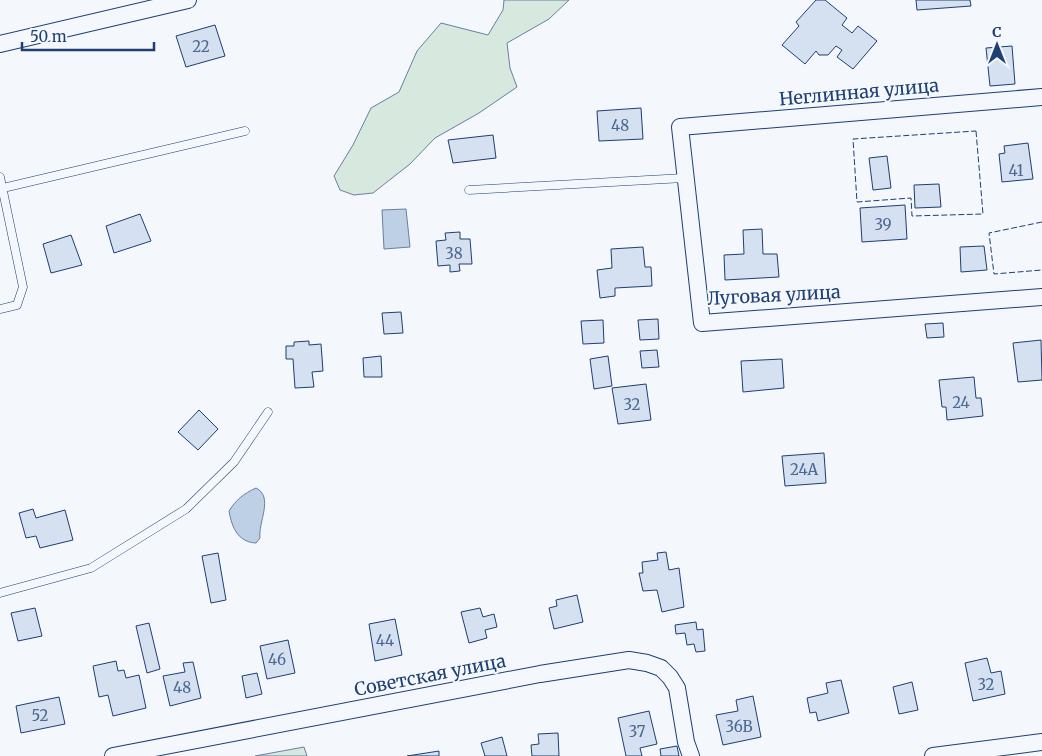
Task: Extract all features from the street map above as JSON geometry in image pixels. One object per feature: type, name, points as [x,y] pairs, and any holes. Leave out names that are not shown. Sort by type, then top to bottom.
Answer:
[{"type":"street","points":[[0,44],[188,0]]},
{"type":"street","name":"Неглинная улица","points":[[680,127],[1042,97]]},
{"type":"street","name":"Луговая улица","points":[[680,127],[684,178],[702,323],[1042,297]]},
{"type":"street","name":"Советская улица","points":[[113,756],[540,674],[629,660],[661,668],[670,677],[676,688],[686,742],[691,756]]},
{"type":"street","points":[[933,756],[1042,742]]},
{"type":"lane","points":[[3,188],[244,131]]},
{"type":"lane","points":[[0,176],[23,286],[17,305],[0,309]]},
{"type":"lane","points":[[469,190],[684,178]]},
{"type":"lane","points":[[0,593],[91,568],[186,509],[234,462],[268,412]]},
{"type":"shaded area","points":[[504,0],[569,0],[549,19],[507,43],[510,68],[517,87],[479,113],[435,138],[410,164],[373,193],[354,195],[340,190],[334,176],[353,145],[371,108],[399,92],[417,51],[441,23],[488,35],[503,10]]},
{"type":"shaded area","points":[[304,747],[307,756],[255,756]]},
{"type":"water","points":[[406,209],[410,247],[384,249],[382,210]]},
{"type":"water","points":[[256,488],[264,497],[265,504],[260,538],[256,543],[240,537],[234,528],[229,511],[240,498]]},
{"type":"building","points":[[816,0],[825,0],[847,18],[842,25],[852,33],[858,26],[877,41],[853,69],[837,57],[842,50],[836,46],[828,55],[819,55],[816,51],[805,64],[782,45],[799,26],[796,22]]},
{"type":"building","points":[[916,0],[970,0],[971,6],[917,10]]},
{"type":"building","points":[[215,25],[225,56],[186,67],[176,36]]},
{"type":"building","points":[[1012,46],[1015,84],[990,86],[986,48]]},
{"type":"building","points":[[641,108],[643,139],[599,141],[597,111]]},
{"type":"building","points":[[493,135],[496,158],[453,163],[448,140]]},
{"type":"building","points":[[1028,143],[1033,179],[1002,182],[999,154],[1005,153],[1004,146]]},
{"type":"building","points":[[887,156],[891,188],[873,190],[869,158]]},
{"type":"building","points":[[939,184],[941,207],[915,208],[914,185]]},
{"type":"building","points":[[905,205],[907,239],[862,242],[860,208]]},
{"type":"building","points":[[140,214],[151,241],[114,253],[106,226]]},
{"type":"building","points":[[762,229],[763,254],[777,254],[779,277],[725,280],[724,255],[744,254],[743,230]]},
{"type":"building","points":[[460,232],[460,239],[470,239],[472,264],[459,264],[460,271],[450,272],[450,265],[438,266],[436,241],[446,240],[445,233]]},
{"type":"building","points":[[71,235],[82,265],[51,273],[43,244]]},
{"type":"building","points":[[984,246],[987,270],[961,272],[960,247]]},
{"type":"building","points":[[643,247],[645,267],[651,267],[652,286],[615,288],[615,296],[600,298],[597,270],[612,268],[611,249]]},
{"type":"building","points":[[401,312],[403,333],[384,334],[382,313]]},
{"type":"building","points":[[658,319],[659,339],[640,340],[638,320]]},
{"type":"building","points":[[603,320],[604,343],[583,344],[581,321]]},
{"type":"building","points":[[943,323],[944,337],[927,338],[925,324]]},
{"type":"building","points":[[1041,340],[1042,380],[1018,382],[1013,343]]},
{"type":"building","points":[[309,341],[309,345],[321,344],[323,371],[312,372],[314,387],[295,388],[293,359],[286,359],[286,346],[294,346],[294,342]]},
{"type":"building","points":[[657,350],[659,367],[642,368],[640,351]]},
{"type":"building","points":[[381,356],[382,377],[364,377],[363,358]]},
{"type":"building","points":[[608,356],[612,386],[594,389],[590,359]]},
{"type":"building","points":[[782,359],[784,388],[743,392],[741,361]]},
{"type":"building","points":[[974,377],[976,398],[981,398],[983,416],[947,420],[946,407],[942,407],[939,380]]},
{"type":"building","points":[[646,384],[651,420],[618,424],[612,388]]},
{"type":"building","points":[[199,410],[218,429],[198,450],[178,432]]},
{"type":"building","points":[[824,453],[826,483],[785,486],[782,456]]},
{"type":"building","points":[[33,509],[36,518],[65,510],[73,540],[40,548],[36,536],[26,538],[19,513]]},
{"type":"building","points":[[666,552],[669,570],[679,568],[684,607],[662,612],[657,590],[643,591],[639,573],[643,573],[642,562],[658,560],[657,553]]},
{"type":"building","points":[[218,553],[226,600],[211,603],[202,556]]},
{"type":"building","points":[[577,595],[583,622],[554,629],[549,608],[557,606],[556,600]]},
{"type":"building","points":[[35,608],[42,636],[18,641],[11,613]]},
{"type":"building","points":[[480,608],[483,617],[494,614],[497,627],[485,630],[487,638],[469,643],[461,612]]},
{"type":"building","points":[[395,619],[402,655],[375,661],[369,624]]},
{"type":"building","points":[[696,622],[697,630],[703,629],[705,651],[696,652],[694,644],[687,645],[685,633],[676,634],[675,625]]},
{"type":"building","points":[[149,623],[160,669],[147,673],[136,626]]},
{"type":"building","points":[[288,640],[295,673],[267,679],[260,646]]},
{"type":"building","points":[[987,658],[991,673],[1001,671],[1005,694],[973,701],[965,663]]},
{"type":"building","points":[[116,661],[118,671],[124,670],[126,678],[139,675],[146,708],[113,716],[108,695],[99,697],[93,666]]},
{"type":"building","points":[[193,662],[201,698],[170,706],[163,676],[185,672],[183,663]]},
{"type":"building","points":[[257,673],[262,694],[246,698],[242,676]]},
{"type":"building","points":[[841,680],[849,713],[818,721],[816,712],[810,713],[807,698],[828,693],[826,683]]},
{"type":"building","points":[[912,682],[918,710],[899,714],[893,687]]},
{"type":"building","points":[[753,696],[761,737],[723,745],[716,715],[738,711],[736,700]]},
{"type":"building","points":[[59,697],[65,724],[21,733],[16,706]]},
{"type":"building","points":[[649,711],[657,744],[640,748],[642,756],[626,756],[618,718]]},
{"type":"building","points":[[558,733],[559,756],[532,756],[531,745],[539,744],[538,734]]},
{"type":"building","points":[[502,737],[507,756],[485,756],[481,743]]},
{"type":"building","points":[[677,746],[679,756],[661,756],[660,749]]},
{"type":"building","points":[[439,751],[439,756],[407,756]]},
{"type":"fence","points":[[976,131],[983,214],[912,216],[911,198],[857,202],[853,139],[976,131]]},
{"type":"fence","points":[[1042,222],[989,233],[994,274],[1042,270]]}]
